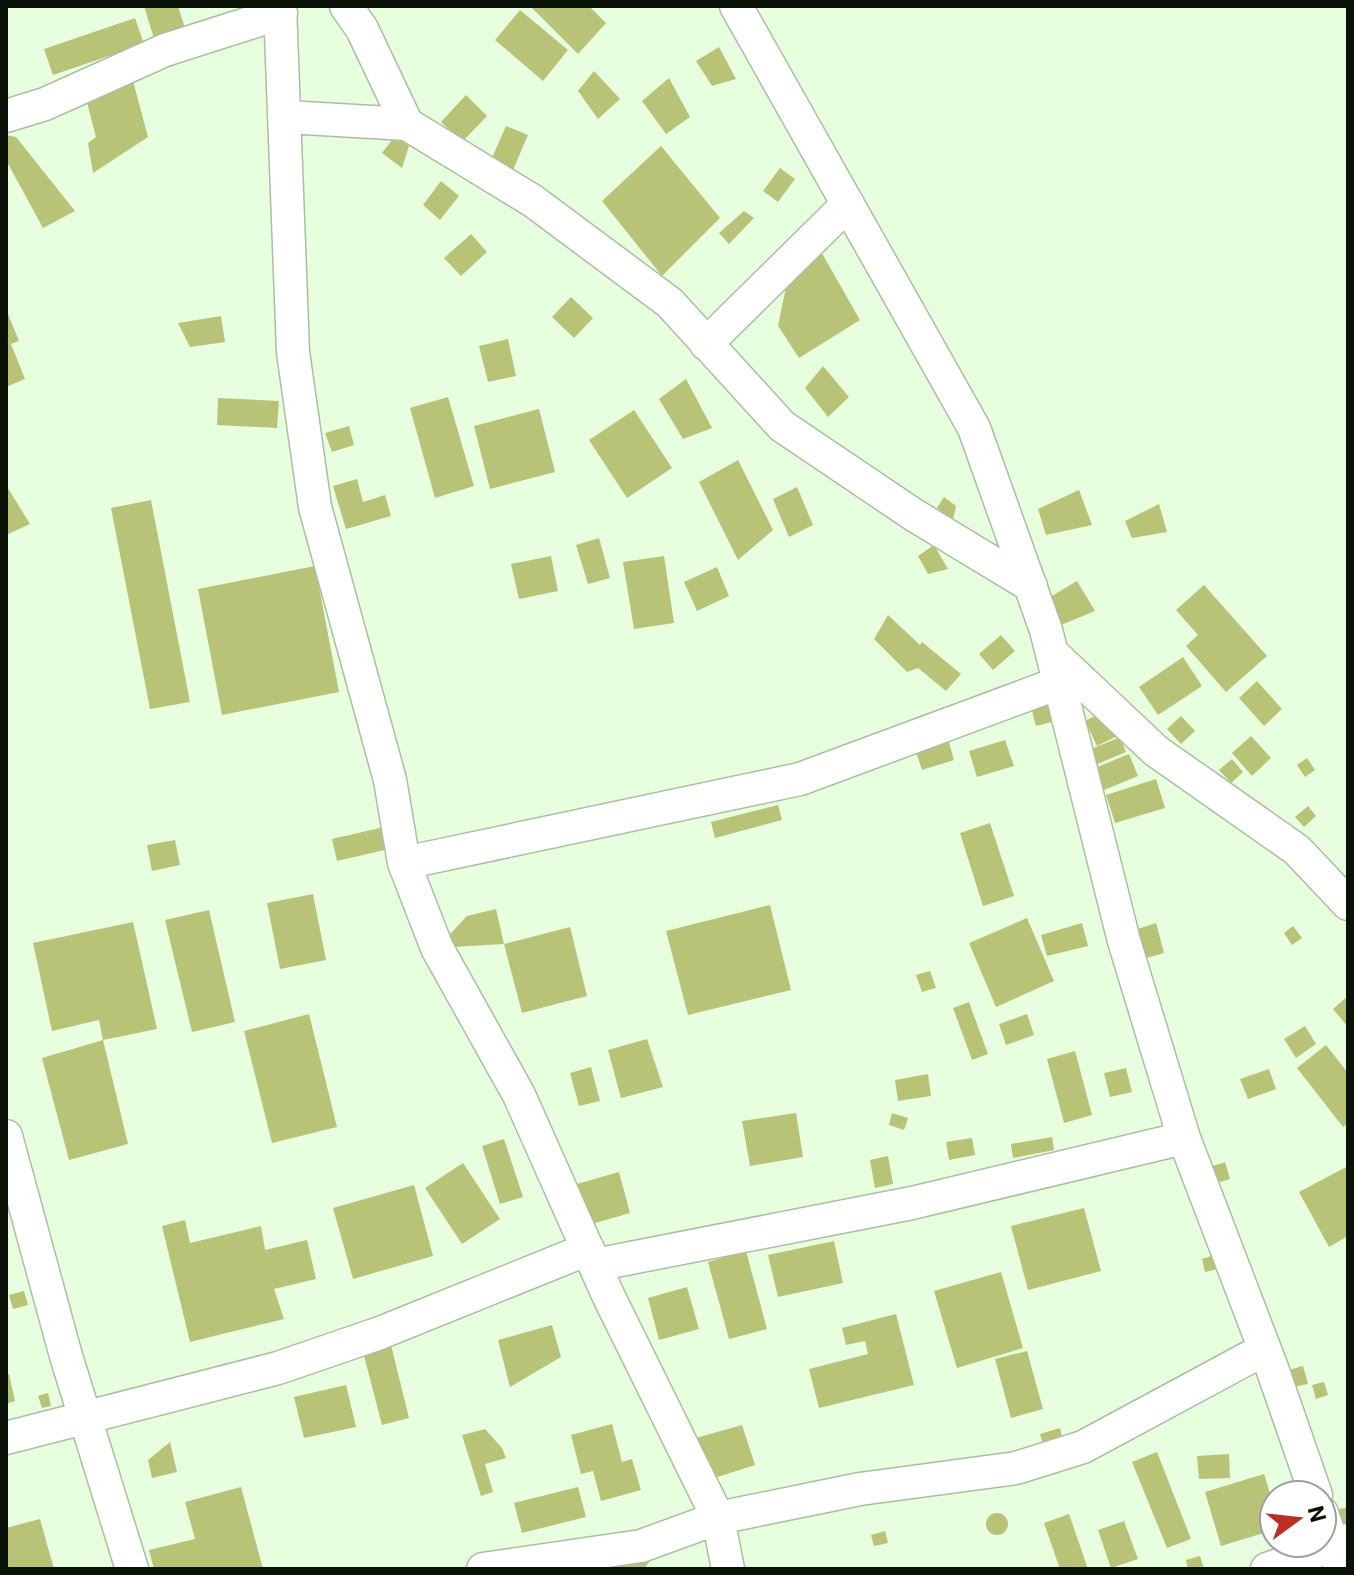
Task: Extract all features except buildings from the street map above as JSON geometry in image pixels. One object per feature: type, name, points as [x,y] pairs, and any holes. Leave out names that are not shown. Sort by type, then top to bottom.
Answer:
[{"type":"street","points":[[346,6],[362,29],[407,124]]},
{"type":"street","points":[[736,6],[974,428],[1031,586],[1056,668],[1124,941],[1184,1138],[1265,1349],[1310,1479]]},
{"type":"street","points":[[6,116],[45,104],[165,50],[280,9],[293,352],[315,507],[390,780],[404,863],[437,948],[519,1095],[592,1257],[718,1518],[728,1569]]},
{"type":"street","points":[[286,117],[407,124],[533,201],[670,303],[782,426],[914,515],[1031,586]]},
{"type":"street","points":[[706,344],[848,204]]},
{"type":"street","points":[[404,863],[800,779],[1056,668]]},
{"type":"street","points":[[1056,668],[1156,751],[1297,850],[1348,904]]},
{"type":"street","points":[[6,1136],[84,1415],[132,1569]]},
{"type":"street","points":[[6,1438],[84,1415],[278,1368],[592,1257],[912,1203],[1184,1138]]},
{"type":"street","points":[[483,1569],[641,1546],[718,1518],[860,1489],[1016,1468],[1083,1447],[1265,1349]]},
{"type":"street","points":[[1267,1569],[1341,1552]]}]
